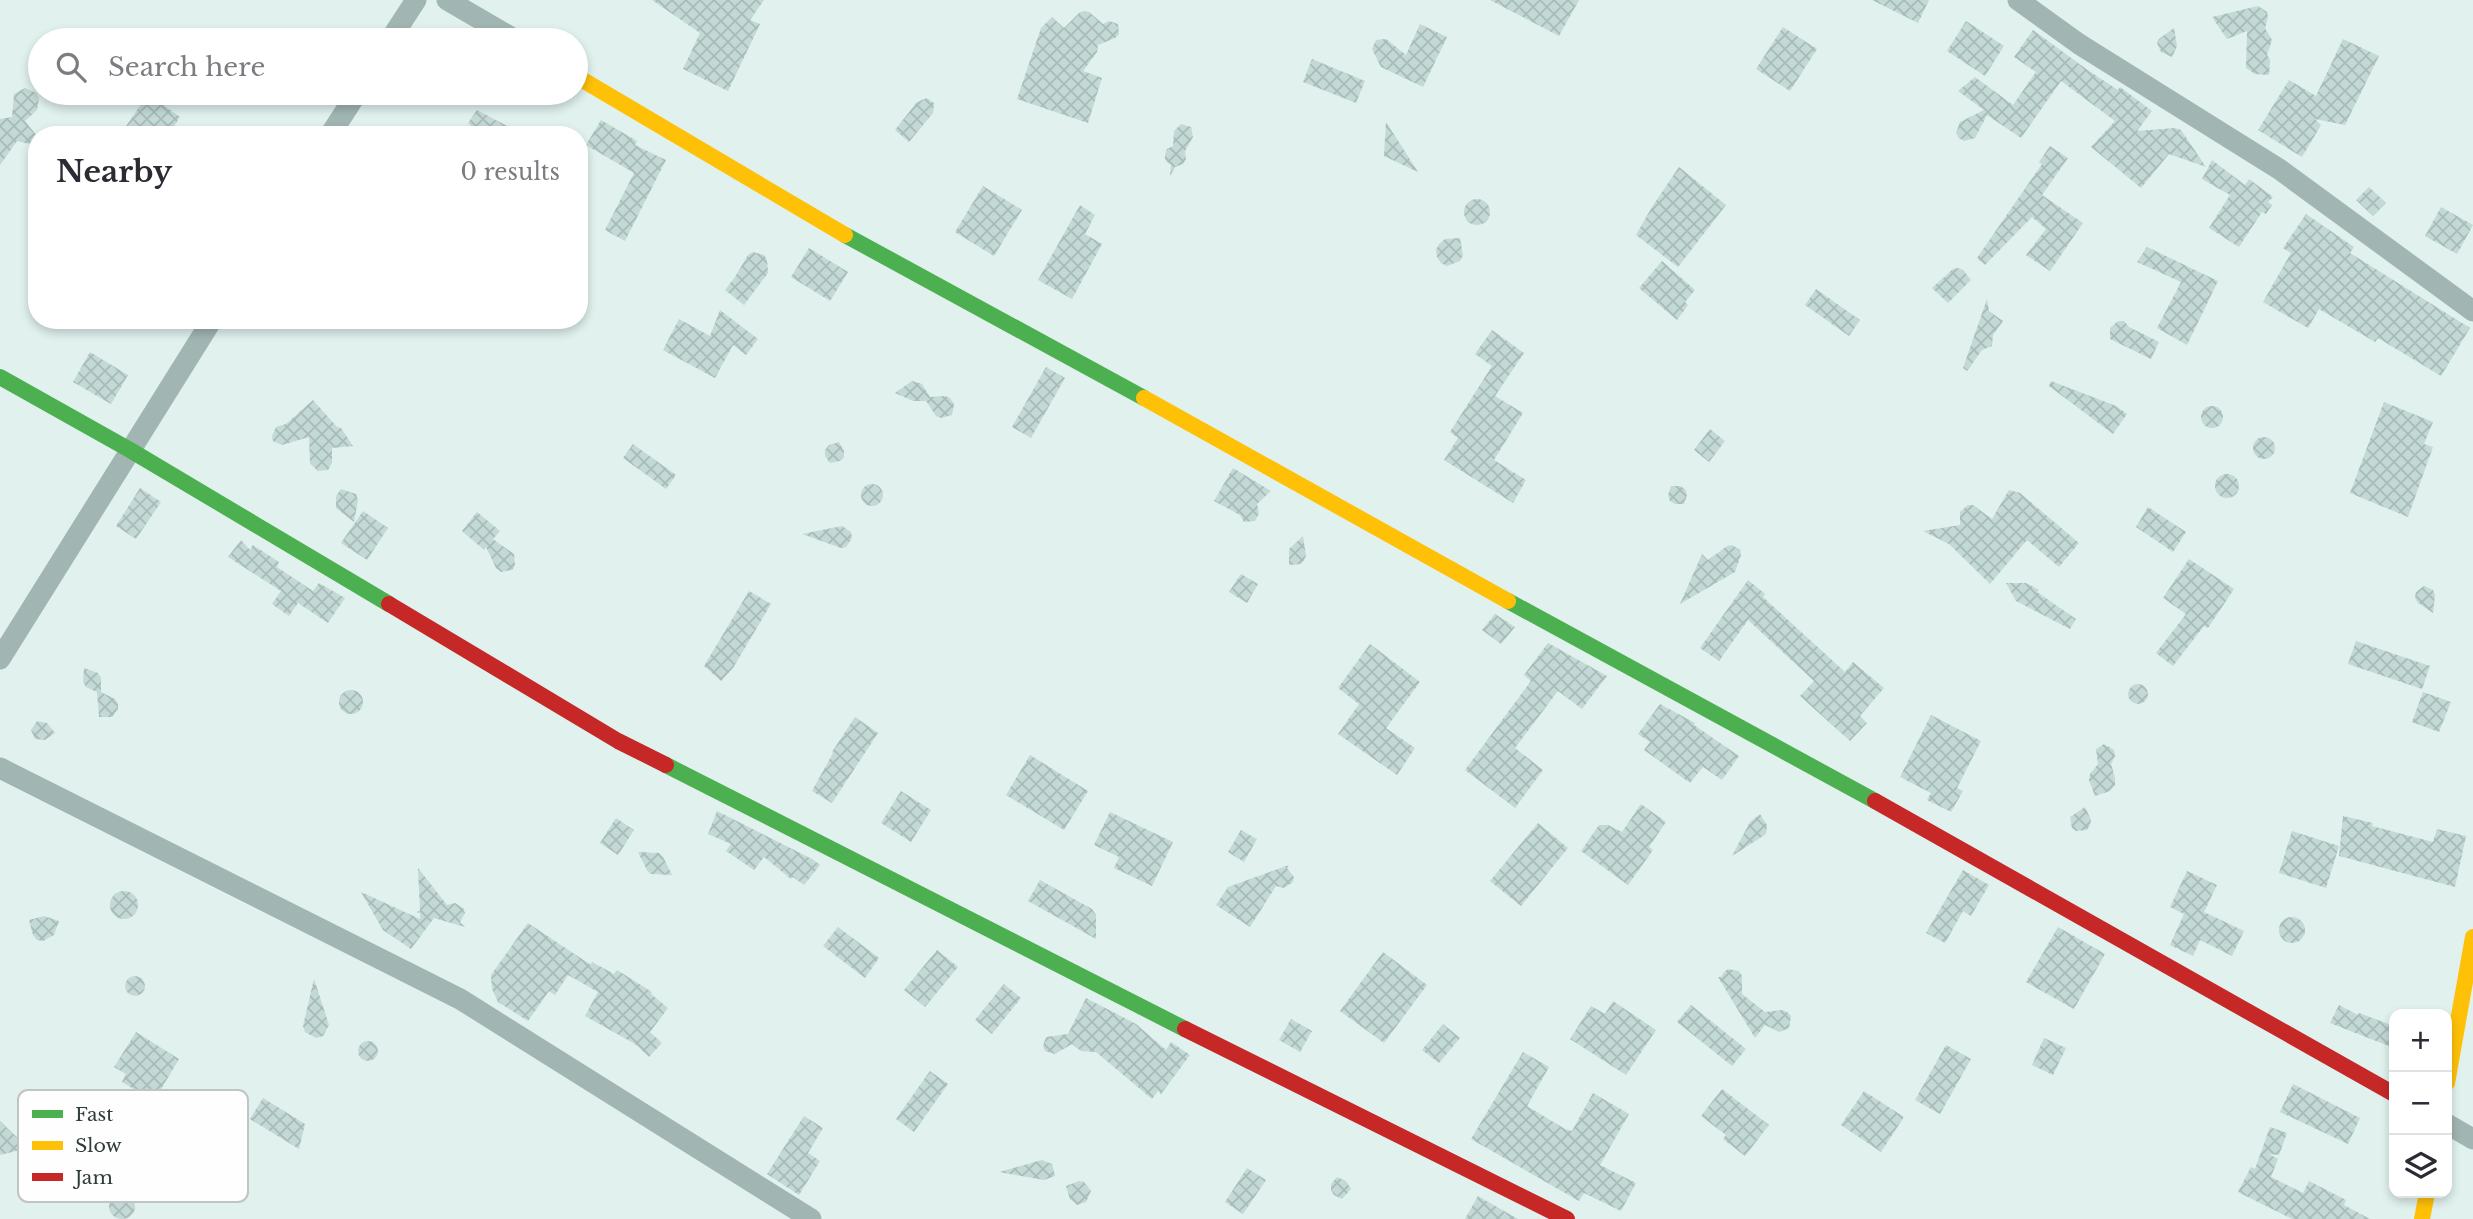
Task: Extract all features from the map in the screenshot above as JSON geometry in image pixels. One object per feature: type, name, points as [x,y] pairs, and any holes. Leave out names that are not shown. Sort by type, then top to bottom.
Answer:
[{"type":"main road","points":[[588,83],[882,257],[1098,373],[1519,608],[1958,847],[2389,1091]]},
{"type":"main road","points":[[0,377],[130,450],[618,741],[1234,1054],[1567,1219]]},
{"type":"main road","points":[[2449,1072],[2473,937]]},
{"type":"main road","points":[[2423,1219],[2426,1198]]},
{"type":"street","points":[[398,28],[416,0]]},
{"type":"street","points":[[447,0],[495,28]]},
{"type":"street","points":[[2018,0],[2079,44],[2279,169],[2473,311]]},
{"type":"street","points":[[336,126],[349,105]]},
{"type":"street","points":[[0,660],[206,329]]},
{"type":"street","points":[[0,768],[460,999],[811,1219]]},
{"type":"street","points":[[2452,1127],[2473,1139]]},
{"type":"building","points":[[652,0],[764,0],[750,20],[760,24],[728,91],[683,69],[700,33]]},
{"type":"building","points":[[1490,0],[1579,0],[1559,36]]},
{"type":"building","points":[[1872,0],[1929,0],[1918,23]]},
{"type":"building","points":[[2258,6],[2267,12],[2265,28],[2272,40],[2267,55],[2270,60],[2269,75],[2255,74],[2246,68],[2247,31],[2227,39],[2212,17]]},
{"type":"building","points":[[1084,11],[1103,24],[1109,21],[1118,24],[1119,34],[1098,45],[1097,52],[1083,71],[1102,78],[1088,123],[1017,99],[1041,28],[1052,17],[1064,28]]},
{"type":"building","points":[[1966,21],[2004,46],[1985,76],[1947,51]]},
{"type":"building","points":[[1420,24],[1447,37],[1423,87],[1381,67],[1372,49],[1376,40],[1386,39],[1406,55]]},
{"type":"building","points":[[1783,27],[1817,49],[1790,91],[1756,69]]},
{"type":"building","points":[[2174,28],[2177,46],[2172,57],[2161,52],[2157,43]]},
{"type":"building","points":[[2033,30],[2089,71],[2118,90],[2120,87],[2152,111],[2137,131],[2175,128],[2181,130],[2206,167],[2169,154],[2141,188],[2091,147],[2115,121],[2061,81],[2021,138],[1987,115],[1975,138],[1964,141],[1959,138],[1956,133],[1960,122],[1984,110],[1958,91],[1975,77],[2013,105],[2036,72],[2014,57]]},
{"type":"building","points":[[2343,39],[2379,56],[2345,125],[2315,119],[2321,125],[2302,157],[2258,130],[2289,80],[2316,96]]},
{"type":"building","points":[[1312,59],[1365,81],[1356,103],[1303,82]]},
{"type":"building","points":[[25,88],[28,89],[28,105],[38,105],[37,110],[25,121],[29,126],[28,144],[17,141],[0,165],[0,119],[12,117],[14,94]]},
{"type":"building","points":[[927,98],[934,103],[933,113],[909,142],[895,130],[917,102]]},
{"type":"building","points":[[140,105],[163,105],[180,117],[174,126],[126,126]]},
{"type":"building","points":[[477,110],[507,126],[471,126],[468,123]]},
{"type":"building","points":[[601,120],[637,141],[635,145],[666,160],[625,241],[605,230],[634,173],[588,146]]},
{"type":"building","points":[[1386,122],[1418,172],[1384,156]]},
{"type":"building","points":[[1181,124],[1191,127],[1193,137],[1185,151],[1186,159],[1183,164],[1175,167],[1170,176],[1171,165],[1165,160],[1165,155],[1167,149],[1173,146],[1174,131]]},
{"type":"building","points":[[2050,146],[2068,158],[2042,195],[2083,223],[2050,271],[2026,255],[2046,229],[2032,217],[1985,265],[1977,258],[2042,164],[2039,162]]},
{"type":"building","points":[[2212,160],[2245,185],[2249,179],[2273,197],[2268,202],[2272,205],[2266,214],[2262,212],[2239,247],[2209,228],[2230,195],[2202,179]]},
{"type":"building","points":[[1679,167],[1726,205],[1678,267],[1636,235]]},
{"type":"building","points":[[983,186],[1022,210],[994,256],[955,232]]},
{"type":"building","points":[[2369,187],[2386,203],[2373,216],[2356,200]]},
{"type":"building","points":[[1477,199],[1486,203],[1490,212],[1486,221],[1477,225],[1468,221],[1464,212],[1468,203]]},
{"type":"building","points":[[1080,205],[1095,215],[1085,234],[1102,244],[1072,299],[1038,280]]},
{"type":"building","points":[[2441,207],[2473,225],[2457,254],[2425,236]]},
{"type":"building","points":[[2306,214],[2354,247],[2350,253],[2470,328],[2441,376],[2378,338],[2375,342],[2319,309],[2308,328],[2263,302],[2291,253],[2283,248]]},
{"type":"building","points":[[1460,238],[1463,255],[1460,261],[1447,266],[1441,263],[1436,250],[1439,244],[1445,239]]},
{"type":"building","points":[[2147,247],[2218,281],[2187,345],[2157,328],[2181,282],[2137,262]]},
{"type":"building","points":[[809,248],[848,272],[830,301],[791,277]]},
{"type":"building","points":[[753,252],[764,255],[768,273],[744,305],[725,290],[748,255]]},
{"type":"building","points":[[1662,261],[1695,290],[1685,302],[1688,305],[1677,320],[1639,288]]},
{"type":"building","points":[[1958,268],[1971,280],[1948,303],[1932,288],[1953,269]]},
{"type":"building","points":[[1816,289],[1860,320],[1849,336],[1805,305]]},
{"type":"building","points":[[1987,299],[1989,311],[2003,321],[1993,335],[1992,346],[1982,350],[1967,371],[1963,368]]},
{"type":"building","points":[[720,310],[758,339],[746,355],[733,345],[715,378],[663,350],[679,319],[710,336]]},
{"type":"building","points":[[2118,321],[2124,321],[2129,327],[2159,342],[2151,359],[2110,339],[2110,328]]},
{"type":"building","points":[[1492,330],[1524,353],[1495,396],[1523,413],[1494,460],[1526,480],[1513,503],[1444,460],[1458,438],[1450,432],[1492,366],[1475,354]]},
{"type":"building","points":[[90,352],[128,375],[111,404],[73,382]]},
{"type":"building","points":[[1046,367],[1065,378],[1031,438],[1012,427]]},
{"type":"building","points":[[912,381],[922,384],[930,397],[950,398],[954,404],[952,415],[941,418],[936,416],[926,401],[913,401],[895,393]]},
{"type":"building","points":[[2051,381],[2116,406],[2127,414],[2113,434],[2049,386]]},
{"type":"building","points":[[313,400],[337,427],[341,428],[353,446],[332,448],[332,463],[328,470],[318,471],[310,463],[309,437],[282,445],[273,441],[276,427],[286,424]]},
{"type":"building","points":[[2384,402],[2433,422],[2424,444],[2433,447],[2408,517],[2350,493]]},
{"type":"building","points":[[2212,406],[2220,409],[2223,417],[2220,425],[2212,428],[2204,425],[2201,417],[2204,409]]},
{"type":"building","points":[[1710,429],[1725,441],[1709,462],[1694,450]]},
{"type":"building","points":[[2264,437],[2274,444],[2275,448],[2268,458],[2264,459],[2254,452],[2253,448],[2260,438]]},
{"type":"building","points":[[839,442],[844,457],[840,461],[830,463],[825,456],[825,450],[829,445]]},
{"type":"building","points":[[633,444],[676,475],[666,489],[623,458]]},
{"type":"building","points":[[1233,468],[1271,491],[1257,504],[1259,513],[1255,521],[1244,522],[1240,515],[1214,501]]},
{"type":"building","points":[[2227,474],[2238,481],[2239,486],[2232,497],[2227,498],[2216,491],[2215,486],[2222,475]]},
{"type":"building","points":[[872,484],[882,491],[883,495],[876,505],[872,506],[862,499],[861,495],[868,485]]},
{"type":"building","points":[[1671,486],[1685,489],[1687,495],[1684,504],[1670,501],[1668,495]]},
{"type":"building","points":[[140,488],[161,502],[136,539],[116,526]]},
{"type":"building","points":[[341,489],[356,494],[358,500],[354,522],[336,508],[336,496]]},
{"type":"building","points":[[2009,490],[2020,493],[2079,543],[2059,567],[2027,540],[1990,584],[1949,544],[1923,531],[1960,525],[1960,512],[1968,505],[1973,505],[1992,519]]},
{"type":"building","points":[[2148,507],[2186,532],[2173,552],[2136,527]]},
{"type":"building","points":[[363,511],[388,528],[367,560],[341,543]]},
{"type":"building","points":[[477,512],[500,531],[493,539],[514,554],[515,565],[512,570],[501,572],[496,568],[486,547],[484,550],[462,531]]},
{"type":"building","points":[[842,526],[851,532],[852,538],[846,547],[841,548],[802,534]]},
{"type":"building","points":[[1303,536],[1306,556],[1301,564],[1289,565],[1289,549]]},
{"type":"building","points":[[241,540],[250,550],[253,545],[279,562],[277,567],[313,591],[319,583],[345,598],[328,623],[298,603],[289,616],[272,604],[281,591],[228,557]]},
{"type":"building","points":[[1732,545],[1740,550],[1741,555],[1735,572],[1680,604],[1702,554],[1708,560]]},
{"type":"building","points":[[2189,559],[2234,589],[2208,628],[2204,626],[2173,666],[2156,653],[2186,614],[2163,598]]},
{"type":"building","points":[[1241,574],[1258,584],[1247,603],[1229,592]]},
{"type":"building","points":[[1748,580],[1845,672],[1853,662],[1884,688],[1860,716],[1867,723],[1850,741],[1800,696],[1814,681],[1748,620],[1719,661],[1700,648]]},
{"type":"building","points":[[2006,583],[2026,583],[2039,590],[2037,592],[2076,619],[2070,629],[2016,601]]},
{"type":"building","points":[[2424,586],[2433,590],[2435,595],[2433,613],[2417,602],[2415,597],[2416,592]]},
{"type":"building","points":[[749,591],[771,604],[733,668],[721,681],[704,666]]},
{"type":"building","points":[[1495,614],[1515,627],[1501,644],[1482,630]]},
{"type":"building","points":[[2356,641],[2430,666],[2422,689],[2348,664]]},
{"type":"building","points":[[1548,643],[1607,676],[1582,709],[1558,691],[1515,748],[1543,770],[1515,808],[1465,770],[1531,681],[1524,675]]},
{"type":"building","points":[[1370,644],[1420,682],[1386,728],[1415,748],[1397,775],[1338,734],[1359,704],[1338,688]]},
{"type":"building","points":[[84,668],[98,673],[101,678],[101,692],[115,699],[118,704],[112,717],[99,717],[97,692],[86,687],[83,682]]},
{"type":"building","points":[[2138,684],[2145,687],[2148,694],[2145,701],[2138,704],[2131,701],[2128,694],[2131,687]]},
{"type":"building","points":[[351,690],[362,697],[363,702],[356,713],[351,714],[340,707],[339,702],[346,691]]},
{"type":"building","points":[[2423,692],[2451,702],[2439,732],[2412,722]]},
{"type":"building","points":[[1660,704],[1695,723],[1694,725],[1739,756],[1722,780],[1703,767],[1690,783],[1644,750],[1650,742],[1638,734]]},
{"type":"building","points":[[1931,715],[1981,741],[1957,788],[1963,791],[1951,812],[1927,800],[1931,793],[1900,777]]},
{"type":"building","points":[[855,717],[878,733],[832,803],[812,791],[832,752]]},
{"type":"building","points":[[37,721],[47,723],[55,733],[45,740],[35,739],[31,730]]},
{"type":"building","points":[[2104,744],[2114,750],[2115,756],[2111,764],[2115,785],[2110,791],[2095,796],[2089,780],[2090,774],[2098,764],[2096,749]]},
{"type":"building","points":[[1030,755],[1088,791],[1064,830],[1006,795]]},
{"type":"building","points":[[901,791],[931,810],[911,842],[881,823]]},
{"type":"building","points":[[1641,804],[1666,822],[1649,847],[1653,850],[1628,885],[1581,851],[1599,825],[1608,825],[1622,832]]},
{"type":"building","points":[[2085,807],[2091,820],[2090,825],[2087,830],[2076,831],[2072,828],[2070,817]]},
{"type":"building","points":[[717,811],[820,865],[804,885],[793,877],[791,879],[764,857],[754,870],[726,851],[731,844],[708,834]]},
{"type":"building","points":[[1110,812],[1173,842],[1152,886],[1114,868],[1119,857],[1094,845]]},
{"type":"building","points":[[1760,814],[1767,825],[1766,834],[1732,856],[1750,822]]},
{"type":"building","points":[[2343,816],[2433,842],[2437,829],[2466,836],[2455,887],[2339,856]]},
{"type":"building","points":[[616,818],[634,830],[618,855],[600,843]]},
{"type":"building","points":[[1538,823],[1568,848],[1521,906],[1490,881]]},
{"type":"building","points":[[1241,830],[1257,839],[1244,862],[1228,852]]},
{"type":"building","points":[[2292,831],[2339,846],[2326,888],[2279,873]]},
{"type":"building","points":[[638,852],[659,853],[672,875],[651,874]]},
{"type":"building","points":[[1289,865],[1287,868],[1294,877],[1293,882],[1284,888],[1276,886],[1250,927],[1216,905],[1228,887]]},
{"type":"building","points":[[418,868],[447,905],[455,903],[463,908],[465,913],[460,922],[465,927],[434,918],[411,949],[383,930],[361,892],[420,919],[420,913],[416,912],[420,911]]},
{"type":"building","points":[[1963,870],[1989,885],[1971,916],[1963,911],[1945,943],[1926,933]]},
{"type":"building","points":[[2187,871],[2217,885],[2204,912],[2244,931],[2232,956],[2200,940],[2193,956],[2170,945],[2184,914],[2170,907]]},
{"type":"building","points":[[1040,880],[1092,909],[1096,915],[1096,939],[1028,901]]},
{"type":"building","points":[[124,891],[134,895],[138,905],[134,915],[124,919],[114,915],[110,905],[114,895]]},
{"type":"building","points":[[44,916],[59,921],[54,935],[43,941],[37,940],[33,935],[29,920]]},
{"type":"building","points":[[2292,917],[2301,921],[2305,930],[2301,939],[2292,943],[2283,939],[2279,930],[2283,921]]},
{"type":"building","points":[[528,923],[591,965],[592,962],[614,974],[617,970],[652,992],[651,994],[668,1008],[650,1032],[662,1043],[649,1057],[635,1044],[585,1016],[598,992],[568,975],[555,995],[549,991],[528,1021],[498,1002],[492,989],[491,975]]},
{"type":"building","points":[[838,927],[879,958],[865,978],[823,946]]},
{"type":"building","points":[[2058,927],[2105,954],[2074,1009],[2026,982]]},
{"type":"building","points":[[937,950],[958,967],[925,1007],[904,990]]},
{"type":"building","points":[[1383,952],[1427,985],[1384,1043],[1340,1011]]},
{"type":"building","points":[[1728,969],[1739,971],[1742,976],[1742,994],[1765,1012],[1787,1012],[1791,1016],[1789,1028],[1779,1032],[1765,1025],[1755,1038],[1718,977]]},
{"type":"building","points":[[135,976],[142,979],[145,986],[142,993],[135,996],[128,993],[125,986],[128,979]]},
{"type":"building","points":[[314,979],[329,1025],[323,1036],[316,1038],[305,1032],[303,1026]]},
{"type":"building","points":[[1004,984],[1021,998],[992,1034],[975,1020]]},
{"type":"building","points":[[1086,998],[1136,1024],[1166,1050],[1171,1042],[1190,1055],[1161,1094],[1158,1091],[1152,1099],[1096,1052],[1081,1051],[1072,1044],[1055,1054],[1045,1051],[1043,1046],[1046,1037],[1068,1034]]},
{"type":"building","points":[[1613,1001],[1656,1030],[1626,1075],[1570,1039],[1591,1006],[1605,1014]]},
{"type":"building","points":[[1691,1005],[1746,1049],[1732,1066],[1677,1022]]},
{"type":"building","points":[[2339,1005],[2358,1015],[2359,1013],[2389,1024],[2389,1046],[2330,1023]]},
{"type":"building","points":[[1291,1019],[1312,1031],[1300,1052],[1279,1040]]},
{"type":"building","points":[[1443,1024],[1460,1038],[1439,1063],[1422,1050]]},
{"type":"building","points":[[136,1032],[179,1059],[161,1090],[135,1090],[122,1082],[126,1074],[114,1067]]},
{"type":"building","points":[[2044,1038],[2066,1048],[2053,1075],[2032,1065]]},
{"type":"building","points":[[364,1041],[372,1041],[378,1051],[372,1061],[364,1061],[358,1055],[358,1047]]},
{"type":"building","points":[[1946,1045],[1971,1059],[1940,1114],[1915,1100]]},
{"type":"building","points":[[1523,1052],[1549,1067],[1527,1106],[1565,1129],[1572,1131],[1593,1093],[1629,1114],[1600,1165],[1636,1183],[1621,1211],[1584,1193],[1579,1201],[1471,1139]]},
{"type":"building","points":[[930,1071],[948,1084],[914,1132],[896,1119]]},
{"type":"building","points":[[2293,1084],[2360,1118],[2348,1144],[2280,1112]]},
{"type":"building","points":[[1722,1089],[1769,1125],[1745,1156],[1723,1139],[1726,1135],[1701,1116]]},
{"type":"building","points":[[1864,1091],[1904,1117],[1881,1152],[1841,1125]]},
{"type":"building","points":[[263,1098],[305,1124],[299,1149],[250,1119]]},
{"type":"building","points":[[804,1116],[823,1128],[808,1153],[820,1161],[799,1195],[767,1174]]},
{"type":"building","points":[[0,1121],[18,1138],[18,1150],[0,1155]]},
{"type":"building","points":[[2270,1127],[2287,1133],[2279,1155],[2269,1154],[2278,1159],[2271,1177],[2303,1193],[2309,1181],[2346,1200],[2344,1205],[2370,1219],[2292,1219],[2238,1192],[2251,1167],[2255,1169]]},
{"type":"building","points":[[1042,1160],[1052,1164],[1055,1176],[1044,1180],[999,1172]]},
{"type":"building","points":[[1247,1168],[1266,1180],[1243,1214],[1225,1202]]},
{"type":"building","points":[[1337,1177],[1346,1181],[1351,1189],[1342,1199],[1331,1190],[1331,1184]]},
{"type":"building","points":[[1084,1182],[1091,1191],[1086,1202],[1077,1205],[1070,1199],[1066,1186]]},
{"type":"building","points":[[1478,1196],[1518,1219],[1465,1219]]},
{"type":"building","points":[[110,1202],[134,1202],[134,1211],[127,1218],[117,1218],[110,1211]]},
{"type":"traffic: fast","points":[[845,235],[1144,398]]},
{"type":"traffic: fast","points":[[0,377],[130,450],[389,604]]},
{"type":"traffic: fast","points":[[1508,601],[1875,801]]},
{"type":"traffic: fast","points":[[666,765],[1185,1029]]},
{"type":"traffic: slow","points":[[588,83],[845,235]]},
{"type":"traffic: slow","points":[[1144,398],[1508,601]]},
{"type":"traffic: slow","points":[[2449,1072],[2473,937]]},
{"type":"traffic: slow","points":[[2422,1219],[2426,1198]]},
{"type":"traffic: jam","points":[[389,604],[618,741],[666,765]]},
{"type":"traffic: jam","points":[[1875,801],[2389,1091]]},
{"type":"traffic: jam","points":[[1185,1029],[1567,1219]]}]
